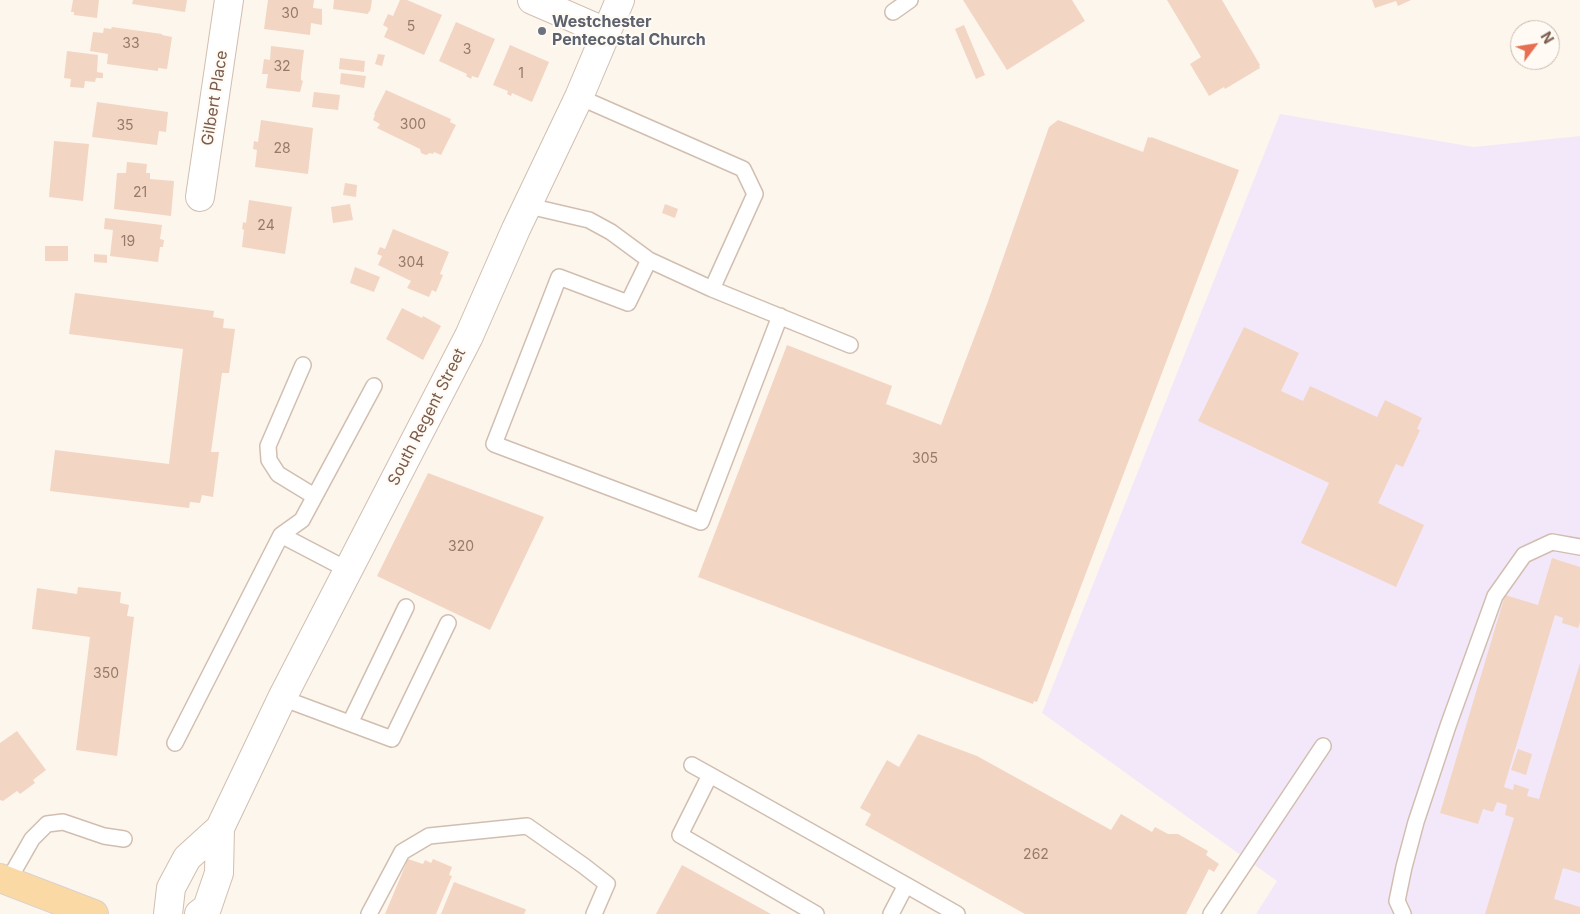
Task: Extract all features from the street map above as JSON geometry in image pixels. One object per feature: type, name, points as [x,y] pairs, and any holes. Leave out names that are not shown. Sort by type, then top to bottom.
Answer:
[{"type":"main road","points":[[4,880],[84,912]]},
{"type":"street","name":"Gilbert Place","points":[[200,197],[229,0]]},
{"type":"street","points":[[532,0],[606,32]]},
{"type":"street","name":"South Regent Street","points":[[168,914],[171,888],[187,858],[220,828],[282,698],[469,336],[516,229],[579,97],[620,0]]},
{"type":"street","name":"South Regent Street","points":[[199,914],[207,908],[219,873],[220,828]]},
{"type":"lane","points":[[893,12],[910,0]]},
{"type":"lane","points":[[579,97],[743,169],[755,194],[712,289]]},
{"type":"lane","points":[[528,206],[589,220],[611,232],[649,260],[712,289],[850,345]]},
{"type":"lane","points":[[649,260],[628,303],[559,277],[494,444],[701,522],[780,316]]},
{"type":"lane","points":[[303,365],[268,446],[268,460],[278,474],[314,496]]},
{"type":"lane","points":[[175,743],[281,535],[302,520],[374,386]]},
{"type":"lane","points":[[281,535],[348,570]]},
{"type":"lane","points":[[1403,914],[1397,901],[1416,822],[1495,596],[1524,555],[1552,542],[1580,548]]},
{"type":"lane","points":[[350,723],[406,607]]},
{"type":"lane","points":[[282,698],[392,739],[448,623]]},
{"type":"lane","points":[[1211,914],[1323,746]]},
{"type":"lane","points":[[692,765],[957,914]]},
{"type":"lane","points":[[710,775],[680,835],[816,914]]},
{"type":"lane","points":[[4,880],[32,839],[47,824],[63,822],[104,836],[124,839]]},
{"type":"lane","points":[[369,914],[402,852],[429,836],[527,826],[607,884],[594,914]]},
{"type":"lane","points":[[891,914],[906,885]]},
{"type":"shaded area","points":[[1280,114],[1474,147],[1580,136],[1580,914],[1256,914],[1277,881],[1042,713]]},
{"type":"building","points":[[73,0],[99,0],[97,18],[74,15],[74,12],[71,12]]},
{"type":"building","points":[[133,0],[187,0],[185,12],[132,4]]},
{"type":"building","points":[[268,0],[314,0],[313,8],[322,9],[322,25],[311,23],[310,35],[264,29]]},
{"type":"building","points":[[334,0],[372,0],[368,14],[333,9]]},
{"type":"building","points":[[400,0],[407,0],[442,15],[424,55],[384,37],[388,28],[383,25],[388,14],[393,16]]},
{"type":"building","points":[[963,0],[1072,0],[1085,21],[1007,70]]},
{"type":"building","points":[[1167,0],[1222,0],[1260,68],[1225,89],[1224,87],[1209,96],[1190,64],[1201,57]]},
{"type":"building","points":[[1372,0],[1411,0],[1398,6],[1396,1],[1375,8]]},
{"type":"building","points":[[456,22],[495,39],[478,78],[472,76],[471,79],[466,76],[467,74],[439,61]]},
{"type":"building","points":[[964,25],[985,75],[976,79],[955,29]]},
{"type":"building","points":[[112,27],[172,37],[167,69],[158,68],[158,71],[107,64],[108,54],[90,51],[93,32],[103,33],[104,28],[111,29]]},
{"type":"building","points":[[510,45],[549,62],[532,102],[512,93],[511,96],[507,94],[508,91],[493,85]]},
{"type":"building","points":[[271,46],[304,50],[301,75],[301,80],[303,81],[300,92],[266,88],[268,74],[262,74],[264,59],[270,60]]},
{"type":"building","points":[[67,51],[98,55],[97,72],[103,73],[103,78],[96,78],[95,82],[85,81],[84,88],[70,87],[71,79],[64,78]]},
{"type":"building","points":[[378,54],[385,55],[382,66],[375,64]]},
{"type":"building","points":[[340,58],[365,61],[364,72],[339,69]]},
{"type":"building","points":[[341,73],[366,76],[364,88],[340,84]]},
{"type":"building","points":[[386,90],[451,119],[450,122],[456,125],[441,155],[434,152],[433,154],[426,155],[421,153],[420,149],[377,128],[380,124],[373,120],[374,114]]},
{"type":"building","points":[[314,92],[340,95],[338,110],[312,107]]},
{"type":"building","points":[[97,102],[168,112],[166,132],[159,131],[157,145],[92,137]]},
{"type":"building","points":[[261,120],[313,128],[308,174],[255,167],[257,150],[253,149],[254,141],[258,142]]},
{"type":"building","points":[[1058,120],[1143,152],[1148,137],[1151,137],[1239,170],[1037,702],[1034,701],[1033,704],[698,577],[787,345],[892,386],[886,404],[941,425],[987,304],[1049,127]]},
{"type":"building","points":[[54,141],[89,144],[83,201],[49,197]]},
{"type":"building","points":[[127,162],[147,164],[146,173],[150,173],[150,179],[174,181],[171,216],[114,209],[117,173],[126,173]]},
{"type":"building","points":[[345,183],[357,185],[356,197],[343,195]]},
{"type":"building","points":[[249,200],[292,207],[285,254],[242,247],[243,222],[246,223]]},
{"type":"building","points":[[350,204],[353,220],[333,223],[331,207]]},
{"type":"building","points":[[665,204],[678,209],[675,218],[662,213]]},
{"type":"building","points":[[105,218],[162,225],[160,239],[164,240],[163,247],[160,247],[158,262],[110,256],[113,230],[104,229]]},
{"type":"building","points":[[393,229],[449,252],[440,274],[443,275],[436,292],[432,290],[429,297],[407,288],[411,281],[378,265],[382,256],[377,254],[380,247],[385,249]]},
{"type":"building","points":[[45,246],[68,246],[68,261],[45,261]]},
{"type":"building","points":[[94,254],[107,255],[107,263],[94,262]]},
{"type":"building","points":[[355,267],[380,277],[374,292],[350,283]]},
{"type":"building","points":[[75,293],[214,311],[213,317],[224,319],[223,328],[235,329],[229,373],[222,373],[211,452],[219,452],[213,497],[202,495],[200,503],[190,502],[189,508],[50,491],[55,450],[169,464],[183,349],[69,334]]},
{"type":"building","points":[[402,308],[422,318],[423,316],[441,326],[423,360],[386,339]]},
{"type":"building","points":[[1244,327],[1299,353],[1281,391],[1303,401],[1310,386],[1377,417],[1385,400],[1422,418],[1417,429],[1420,430],[1403,467],[1396,464],[1378,503],[1424,525],[1396,587],[1301,543],[1329,483],[1198,421]]},
{"type":"building","points":[[428,473],[544,517],[490,630],[377,576]]},
{"type":"building","points":[[1552,558],[1580,567],[1580,622],[1578,628],[1562,623],[1563,618],[1555,615],[1504,787],[1513,790],[1514,784],[1529,789],[1527,796],[1539,799],[1580,663],[1580,873],[1563,868],[1554,899],[1580,907],[1580,914],[1485,914],[1514,818],[1505,815],[1507,805],[1497,802],[1493,812],[1483,809],[1478,824],[1440,813],[1505,595],[1538,605]]},
{"type":"building","points":[[78,587],[121,592],[120,603],[129,605],[127,616],[134,617],[117,756],[76,750],[90,637],[32,629],[37,588],[77,594]]},
{"type":"building","points":[[17,731],[46,770],[33,780],[35,783],[20,794],[17,791],[3,801],[0,800],[0,743]]},
{"type":"building","points":[[918,734],[977,756],[1111,830],[1121,814],[1152,832],[1155,827],[1168,834],[1178,834],[1208,851],[1206,855],[1219,864],[1214,872],[1209,869],[1186,914],[1025,914],[865,825],[871,814],[860,808],[887,760],[899,767]]},
{"type":"building","points":[[1518,749],[1532,754],[1526,775],[1511,770]]},
{"type":"building","points":[[408,859],[423,864],[425,860],[431,863],[433,859],[452,867],[449,875],[452,876],[436,914],[385,914]]},
{"type":"building","points":[[682,865],[771,914],[656,914]]},
{"type":"building","points":[[454,882],[526,910],[524,914],[441,914]]},
{"type":"place","name":"Westchester Pentecostal Church","points":[[542,31]]}]
